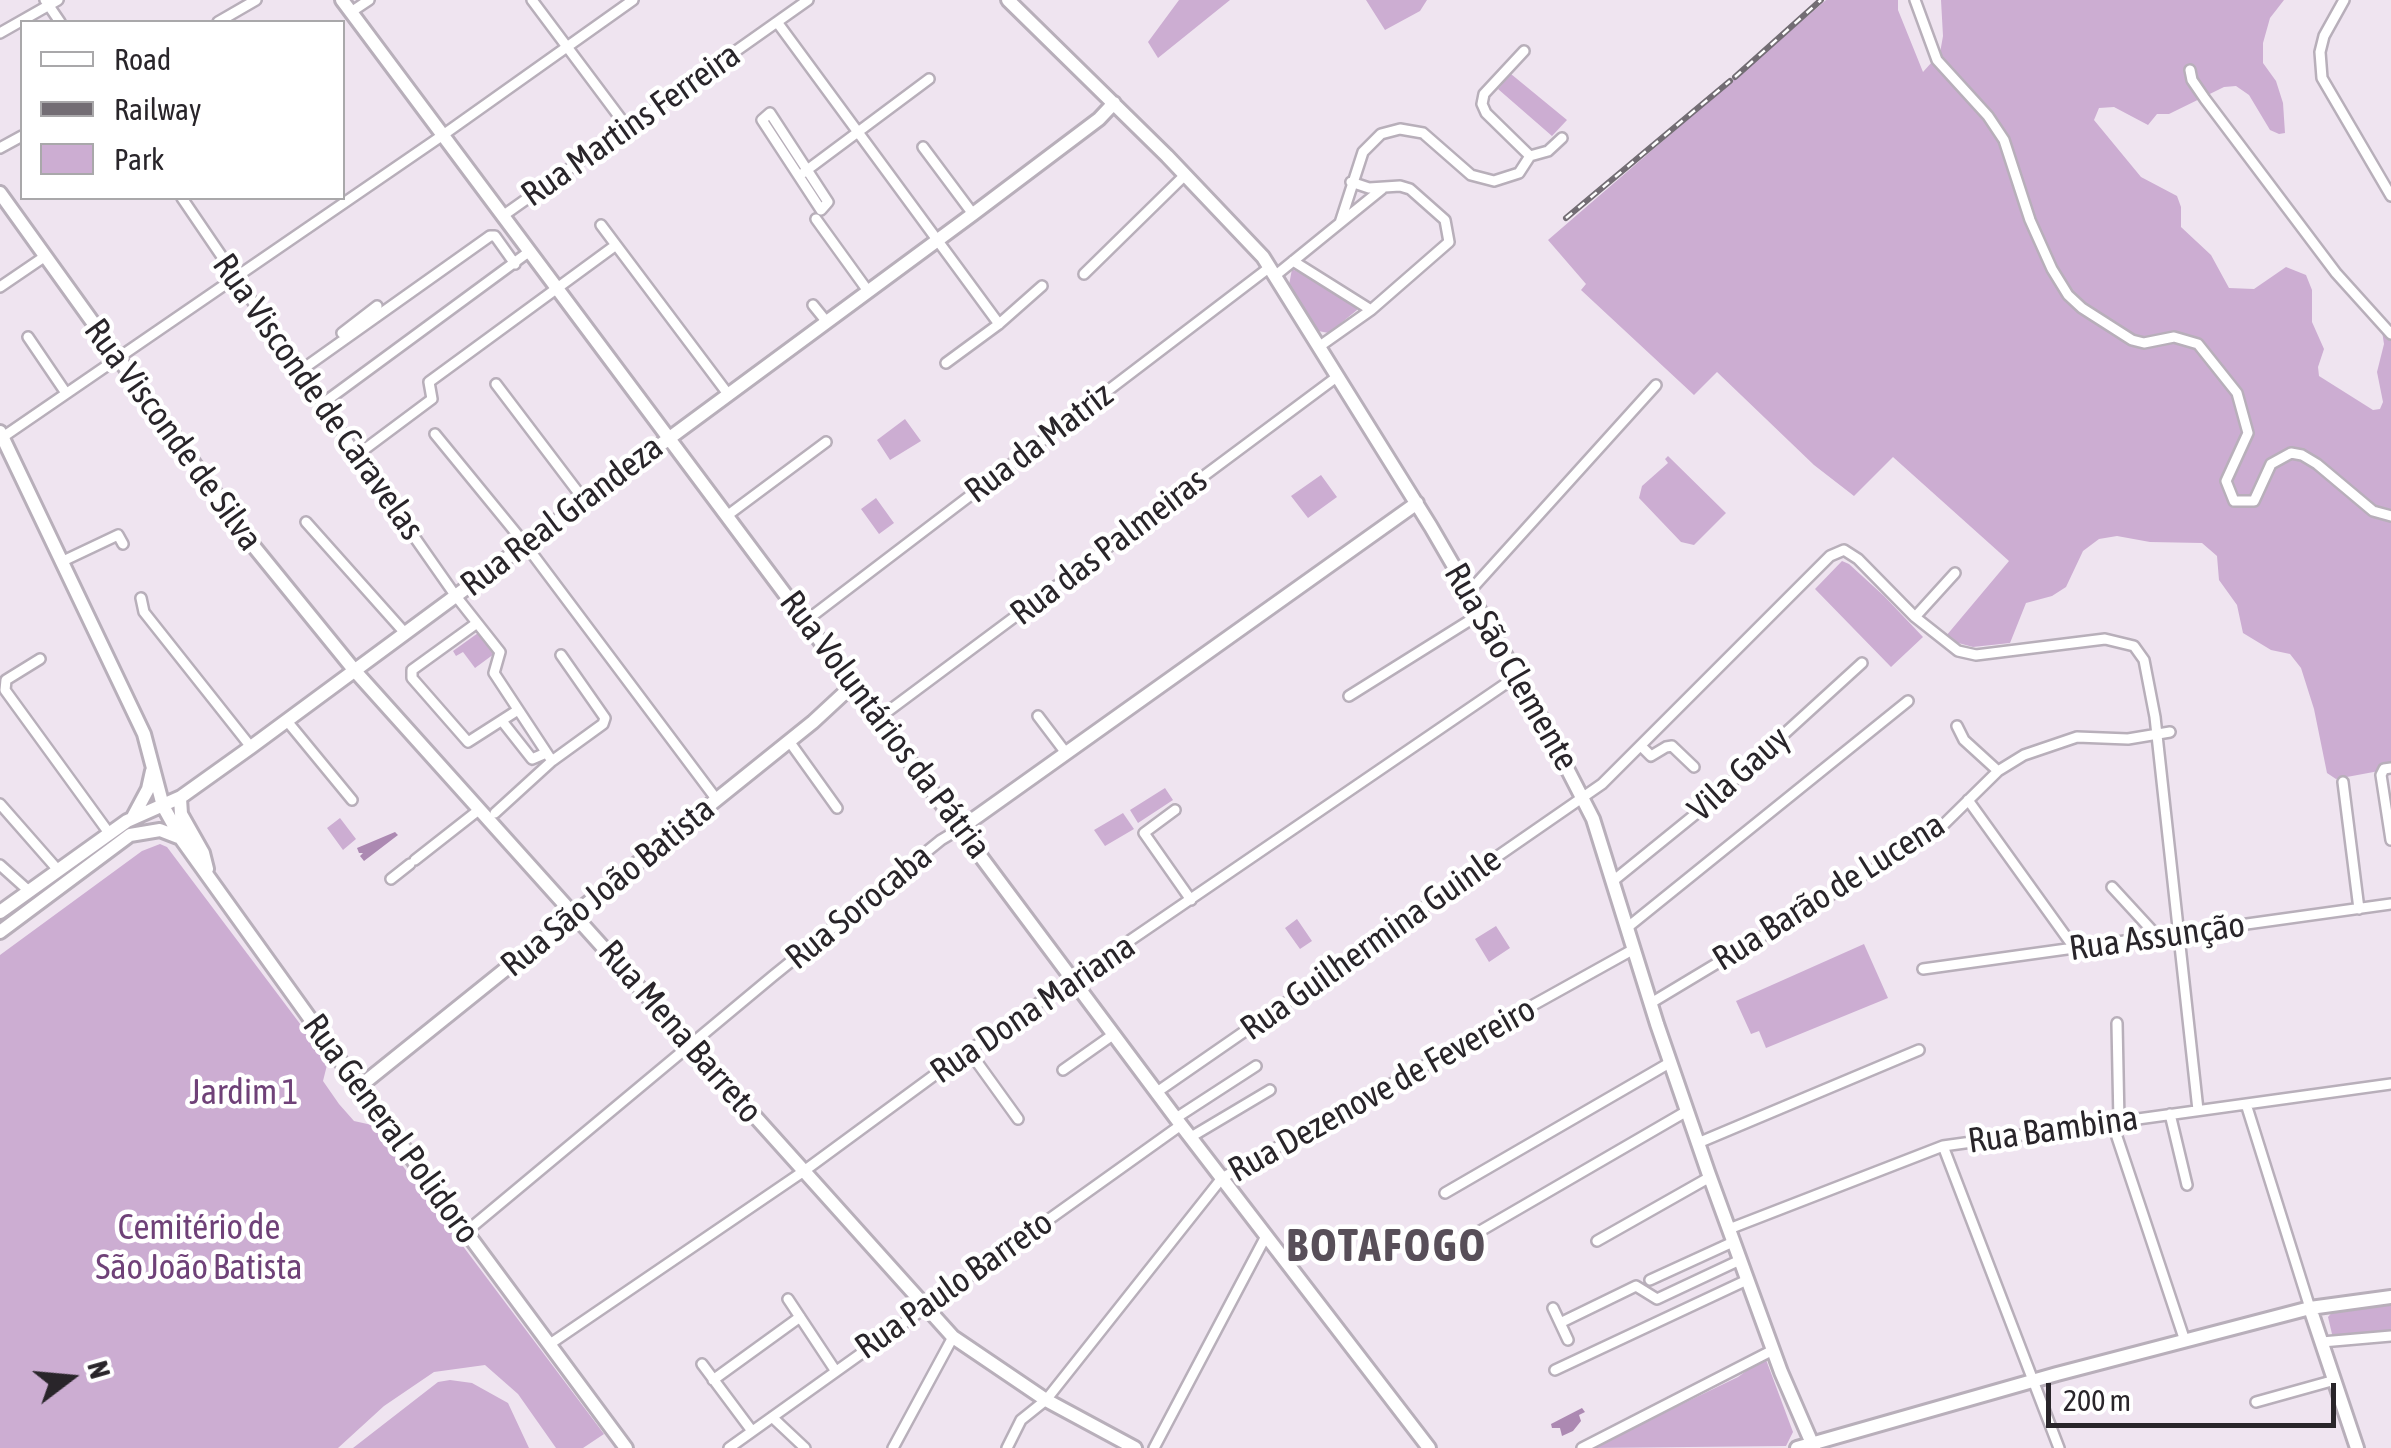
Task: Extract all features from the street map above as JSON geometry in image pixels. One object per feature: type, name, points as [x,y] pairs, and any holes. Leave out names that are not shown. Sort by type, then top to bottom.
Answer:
[{"type":"main road","name":"Rua São Clemente","points":[[1008,0],[1185,175],[1273,271],[1518,676],[1584,796],[1671,1062],[1681,1115],[1698,1143],[1773,1350],[1813,1446]]},
{"type":"main road","name":"Rua Voluntários da Pátria","points":[[347,6],[1178,1121],[1430,1448]]},
{"type":"main road","name":"Rua Real Grandeza","points":[[0,912],[109,833],[180,798],[251,747],[826,321],[942,244],[973,214],[1099,119],[1114,103]]},
{"type":"main road","name":"Rua Visconde de Silva","points":[[0,192],[251,543],[355,671]]},
{"type":"main road","name":"Rua General Polidoro","points":[[1,434],[144,734],[164,806],[182,840],[626,1448]]},
{"type":"main road","name":"Rua Sorocaba","points":[[961,828],[1417,504]]},
{"type":"main road","name":"Rua Mena Barreto","points":[[355,671],[953,1336],[1046,1400],[1136,1448]]},
{"type":"main road","name":"Rua São João Batista","points":[[359,1087],[790,741],[854,684]]},
{"type":"main road","points":[[131,819],[148,789],[153,764]]},
{"type":"main road","points":[[180,798],[181,814],[202,853],[208,877]]},
{"type":"main road","points":[[0,932],[130,836],[143,830],[160,830],[182,840]]},
{"type":"main road","points":[[1797,1448],[2310,1308],[2391,1297]]},
{"type":"main road","points":[[2310,1308],[2357,1448]]},
{"type":"street","points":[[221,20],[256,0]]},
{"type":"street","points":[[347,6],[369,0]]},
{"type":"street","points":[[532,0],[627,127]]},
{"type":"street","points":[[1,434],[443,135],[633,0]]},
{"type":"street","name":"Rua Martins Ferreira","points":[[504,216],[808,0]]},
{"type":"street","points":[[1915,0],[1944,70],[1997,127],[2010,154],[2030,220],[2068,295],[2132,340],[2174,337],[2198,344],[2237,393],[2248,433],[2226,481],[2234,500],[2254,501],[2272,464],[2291,453],[2317,464],[2373,511],[2391,516]]},
{"type":"street","points":[[2344,0],[2324,36],[2320,52],[2322,78],[2391,196]]},
{"type":"street","points":[[21,20],[51,2]]},
{"type":"street","points":[[776,22],[860,131],[998,324]]},
{"type":"street","points":[[1524,50],[1484,94],[1482,104],[1486,113],[1530,156]]},
{"type":"street","points":[[2190,70],[2204,100],[2336,273],[2391,334]]},
{"type":"street","points":[[798,177],[929,79]]},
{"type":"street","points":[[773,114],[808,170],[828,204],[819,209],[762,119],[773,114]]},
{"type":"street","points":[[1340,224],[1363,152],[1381,134],[1400,129],[1423,133],[1479,179],[1494,182],[1512,178],[1525,167],[1530,156]]},
{"type":"street","points":[[1530,156],[1548,151],[1562,138]]},
{"type":"street","points":[[923,147],[973,214]]},
{"type":"street","points":[[1084,274],[1185,175]]},
{"type":"street","points":[[1320,346],[1371,310],[1445,248],[1450,235],[1438,212],[1410,188],[1364,188],[1351,182]]},
{"type":"street","name":"Rua da Matriz","points":[[807,620],[1273,271],[1293,261],[1384,188]]},
{"type":"street","name":"Rua Visconde de Caravelas","points":[[183,200],[358,456],[500,652],[494,674],[518,710]]},
{"type":"street","points":[[816,219],[868,291]]},
{"type":"street","points":[[601,225],[728,394]]},
{"type":"street","points":[[298,368],[490,236],[495,236],[515,264]]},
{"type":"street","points":[[358,456],[432,399],[429,382],[616,245]]},
{"type":"street","points":[[322,404],[530,252]]},
{"type":"street","points":[[0,287],[44,257]]},
{"type":"street","points":[[1293,261],[1371,310]]},
{"type":"street","points":[[298,368],[420,276]]},
{"type":"street","points":[[946,363],[1042,286]]},
{"type":"street","points":[[813,305],[826,321]]},
{"type":"street","points":[[28,337],[66,393]]},
{"type":"street","name":"Rua das Palmeiras","points":[[879,718],[1338,376]]},
{"type":"street","points":[[496,384],[584,500]]},
{"type":"street","points":[[1468,593],[1656,385]]},
{"type":"street","points":[[435,434],[525,544],[716,800]]},
{"type":"street","points":[[728,515],[826,442]]},
{"type":"street","points":[[306,522],[405,632]]},
{"type":"street","points":[[61,562],[118,535],[123,544]]},
{"type":"street","name":"Rua Guilhermina Guinle","points":[[1158,1092],[1602,784],[1833,554],[1848,552],[1914,617]]},
{"type":"street","points":[[1955,573],[1914,617],[1958,652],[1976,655],[2104,639],[2134,646],[2144,660],[2198,1110]]},
{"type":"street","points":[[142,598],[144,612],[251,747]]},
{"type":"street","points":[[1349,696],[1480,614]]},
{"type":"street","points":[[477,623],[410,674],[464,741],[472,740],[518,710],[549,757]]},
{"type":"street","points":[[495,812],[549,757],[603,724],[606,718],[561,655]]},
{"type":"street","points":[[40,659],[6,680],[5,690],[109,833]]},
{"type":"street","name":"Vila Gauy","points":[[1613,881],[1703,808],[1862,662]]},
{"type":"street","name":"Rua Dona Mariana","points":[[550,1344],[804,1171],[969,1050],[1518,676]]},
{"type":"street","points":[[1628,927],[1908,701]]},
{"type":"street","points":[[1038,716],[1066,753]]},
{"type":"street","points":[[502,720],[532,759],[549,757]]},
{"type":"street","points":[[286,721],[352,800]]},
{"type":"street","points":[[1957,726],[1964,740],[1998,771]]},
{"type":"street","name":"Rua Barão de Lucena","points":[[1651,1002],[1936,831],[1998,771],[2024,755],[2064,740],[2170,732]]},
{"type":"street","points":[[790,741],[837,808]]},
{"type":"street","points":[[1641,746],[1651,756],[1672,746],[1694,768]]},
{"type":"street","points":[[2391,768],[2384,769],[2382,775],[2391,840]]},
{"type":"street","points":[[2342,782],[2358,909]]},
{"type":"street","points":[[1968,800],[2075,949]]},
{"type":"street","points":[[0,804],[58,870]]},
{"type":"street","points":[[391,879],[480,808]]},
{"type":"street","points":[[1175,810],[1144,832],[1191,900]]},
{"type":"street","name":"Rua Sorocaba","points":[[467,1231],[941,840],[961,828]]},
{"type":"street","points":[[0,865],[30,892]]},
{"type":"street","points":[[2112,887],[2158,937]]},
{"type":"street","name":"Rua Assunção","points":[[1923,969],[2391,904]]},
{"type":"street","name":"Rua Dezenove de Fevereiro","points":[[1006,1448],[1020,1420],[1046,1400],[1222,1178],[1634,949]]},
{"type":"street","points":[[2117,1023],[2115,1122],[2185,1340]]},
{"type":"street","points":[[1064,1070],[1114,1034]]},
{"type":"street","points":[[969,1050],[1018,1120]]},
{"type":"street","points":[[1698,1143],[1919,1050]]},
{"type":"street","points":[[1445,1193],[1671,1062]]},
{"type":"street","name":"Rua Paulo Barreto","points":[[728,1448],[1178,1121],[1190,1106],[1256,1066]]},
{"type":"street","name":"Rua Bambina","points":[[1650,1280],[1731,1236],[1943,1146],[2391,1084]]},
{"type":"street","points":[[1191,1138],[1270,1090]]},
{"type":"street","points":[[2246,1104],[2310,1308]]},
{"type":"street","points":[[1190,1106],[1205,1128]]},
{"type":"street","points":[[2170,1114],[2187,1185]]},
{"type":"street","points":[[1463,1241],[1681,1115]]},
{"type":"street","points":[[1943,1146],[2059,1448]]},
{"type":"street","points":[[1598,1242],[1710,1176]]},
{"type":"street","points":[[1154,1448],[1266,1236]]},
{"type":"street","points":[[1560,1323],[1636,1286],[1657,1299],[1740,1260]]},
{"type":"street","points":[[1555,1370],[1748,1280]]},
{"type":"street","points":[[788,1300],[835,1370]]},
{"type":"street","points":[[1553,1308],[1568,1340]]},
{"type":"street","points":[[713,1380],[800,1318]]},
{"type":"street","points":[[892,1448],[953,1336]]},
{"type":"street","points":[[2322,1342],[2391,1336]]},
{"type":"street","points":[[1582,1448],[1773,1350]]},
{"type":"street","points":[[702,1364],[752,1431]]},
{"type":"street","points":[[2256,1402],[2335,1380]]},
{"type":"street","points":[[772,1416],[805,1448]]},
{"type":"green space","points":[[1179,0],[1230,0],[1158,58],[1148,42]]},
{"type":"green space","points":[[1366,0],[1427,0],[1420,11],[1385,30]]},
{"type":"green space","points":[[1826,0],[1898,0],[1898,10],[1923,72],[1940,53],[1941,0],[2284,0],[2270,18],[2263,43],[2263,63],[2276,81],[2283,103],[2285,133],[2270,130],[2249,95],[2236,86],[2224,87],[2169,114],[2157,114],[2148,125],[2114,107],[2099,108],[2094,120],[2141,177],[2177,196],[2181,227],[2211,255],[2229,288],[2254,289],[2286,267],[2306,275],[2312,290],[2312,322],[2324,349],[2319,376],[2373,410],[2380,409],[2383,402],[2377,372],[2384,344],[2382,331],[2391,336],[2391,765],[2336,779],[2327,773],[2301,668],[2290,654],[2271,650],[2243,633],[2237,605],[2219,580],[2217,556],[2202,543],[2150,542],[2117,536],[2099,539],[2083,551],[2066,587],[2052,596],[2026,603],[2010,643],[1973,647],[1951,641],[1946,636],[2009,561],[1893,457],[1854,496],[1814,465],[1717,372],[1694,395],[1581,290],[1586,284],[1548,240]]},
{"type":"green space","points":[[1511,74],[1567,120],[1552,136],[1498,89]]},
{"type":"green space","points":[[1292,269],[1319,282],[1357,306],[1357,310],[1329,333],[1318,331],[1289,285]]},
{"type":"green space","points":[[905,419],[921,441],[890,460],[877,440]]},
{"type":"green space","points":[[1668,456],[1726,513],[1694,545],[1681,542],[1639,498],[1642,486],[1668,463]]},
{"type":"green space","points":[[1321,475],[1337,497],[1308,518],[1291,496]]},
{"type":"green space","points":[[876,498],[894,523],[879,534],[861,509]]},
{"type":"green space","points":[[1842,561],[1884,596],[1923,637],[1891,667],[1815,589]]},
{"type":"green space","points":[[478,633],[494,654],[475,668],[463,652],[456,656],[453,651]]},
{"type":"green space","points":[[1165,788],[1173,800],[1138,823],[1130,810]]},
{"type":"green space","points":[[1123,813],[1134,829],[1105,846],[1094,830]]},
{"type":"green space","points":[[340,818],[356,839],[343,850],[327,828]]},
{"type":"green space","name":"Cemitério de São João Batista","points":[[160,844],[167,847],[328,1061],[323,1081],[339,1104],[354,1121],[372,1125],[604,1434],[583,1448],[556,1448],[518,1394],[485,1365],[434,1372],[384,1406],[338,1448],[0,1448],[0,955],[142,851]]},
{"type":"green space","points":[[1297,919],[1312,941],[1300,949],[1285,928]]},
{"type":"green space","points":[[1496,926],[1510,948],[1489,962],[1475,939]]},
{"type":"green space","points":[[1864,944],[1888,998],[1766,1048],[1759,1031],[1751,1034],[1736,1001]]},
{"type":"green space","points":[[2391,1305],[2391,1332],[2336,1337],[2332,1334],[2328,1317],[2334,1310]]},
{"type":"green space","points":[[1765,1357],[1793,1432],[1786,1446],[1591,1448],[1738,1377]]},
{"type":"green space","points":[[438,1382],[472,1383],[508,1403],[529,1448],[353,1448]]},
{"type":"shaded area","points":[[395,832],[398,835],[364,861],[357,848]]},
{"type":"shaded area","points":[[1582,1408],[1585,1412],[1579,1415],[1581,1421],[1573,1431],[1562,1436],[1560,1428],[1552,1428],[1551,1424]]},
{"type":"railway","points":[[1735,77],[1821,0]]},
{"type":"railway","points":[[1566,218],[1730,81]]},
{"type":"district","name":"BOTAFOGO","points":[[1387,1247]]},
{"type":"park label","name":"Jardim 1","points":[[244,1093]]}]
